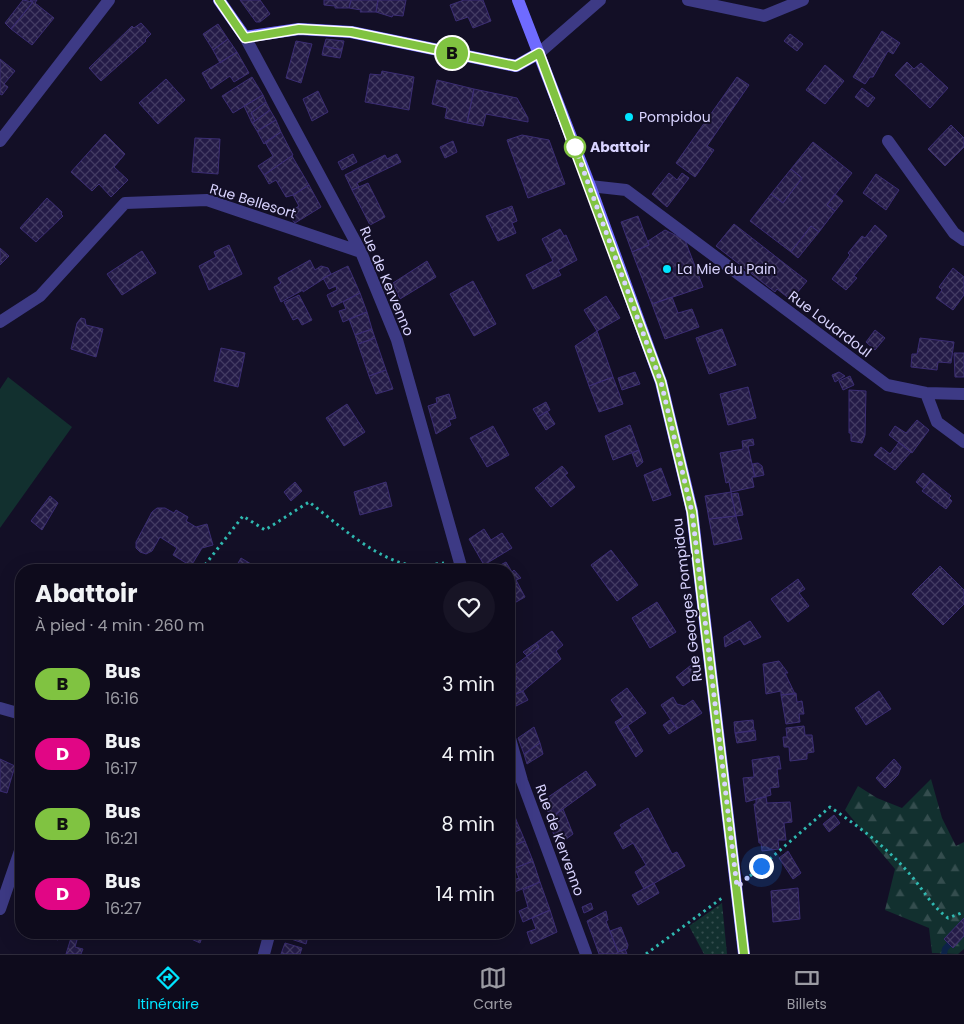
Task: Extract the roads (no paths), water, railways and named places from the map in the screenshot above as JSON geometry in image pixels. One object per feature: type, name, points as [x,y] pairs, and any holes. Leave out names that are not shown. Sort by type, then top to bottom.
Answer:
[{"type":"main road","name":"Rue de Kervenno","points":[[219,0],[245,38]]},
{"type":"main road","name":"Rue Georges Pompidou","points":[[518,0],[590,186],[661,382],[692,512],[744,954]]},
{"type":"main road","points":[[245,38],[299,29],[351,32],[516,66],[539,53]]},
{"type":"street","points":[[0,141],[109,0]]},
{"type":"street","points":[[539,53],[600,0]]},
{"type":"street","points":[[688,0],[764,16],[803,0]]},
{"type":"street","name":"Rue de Kervenno","points":[[245,38],[361,252],[396,340],[460,564]]},
{"type":"street","points":[[888,141],[954,232],[964,240]]},
{"type":"street","name":"Rue Louardoul","points":[[590,186],[626,190],[887,384],[926,393],[964,394]]},
{"type":"street","name":"Rue Bellesort","points":[[0,322],[40,296],[125,203],[207,200],[361,252]]},
{"type":"street","points":[[926,393],[937,422],[964,442]]},
{"type":"street","points":[[0,708],[15,712]]},
{"type":"street","name":"Rue de Kervenno","points":[[515,756],[522,781],[586,954]]},
{"type":"street","points":[[0,909],[15,865]]},
{"type":"street","points":[[264,954],[268,939]]},
{"type":"waterway","points":[[944,954],[945,949],[964,927]]},
{"type":"place","name":"Pompidou","points":[[629,117]]},
{"type":"place","name":"Abattoir","points":[[575,147]]},
{"type":"place","name":"La Mie du Pain","points":[[667,269]]}]
